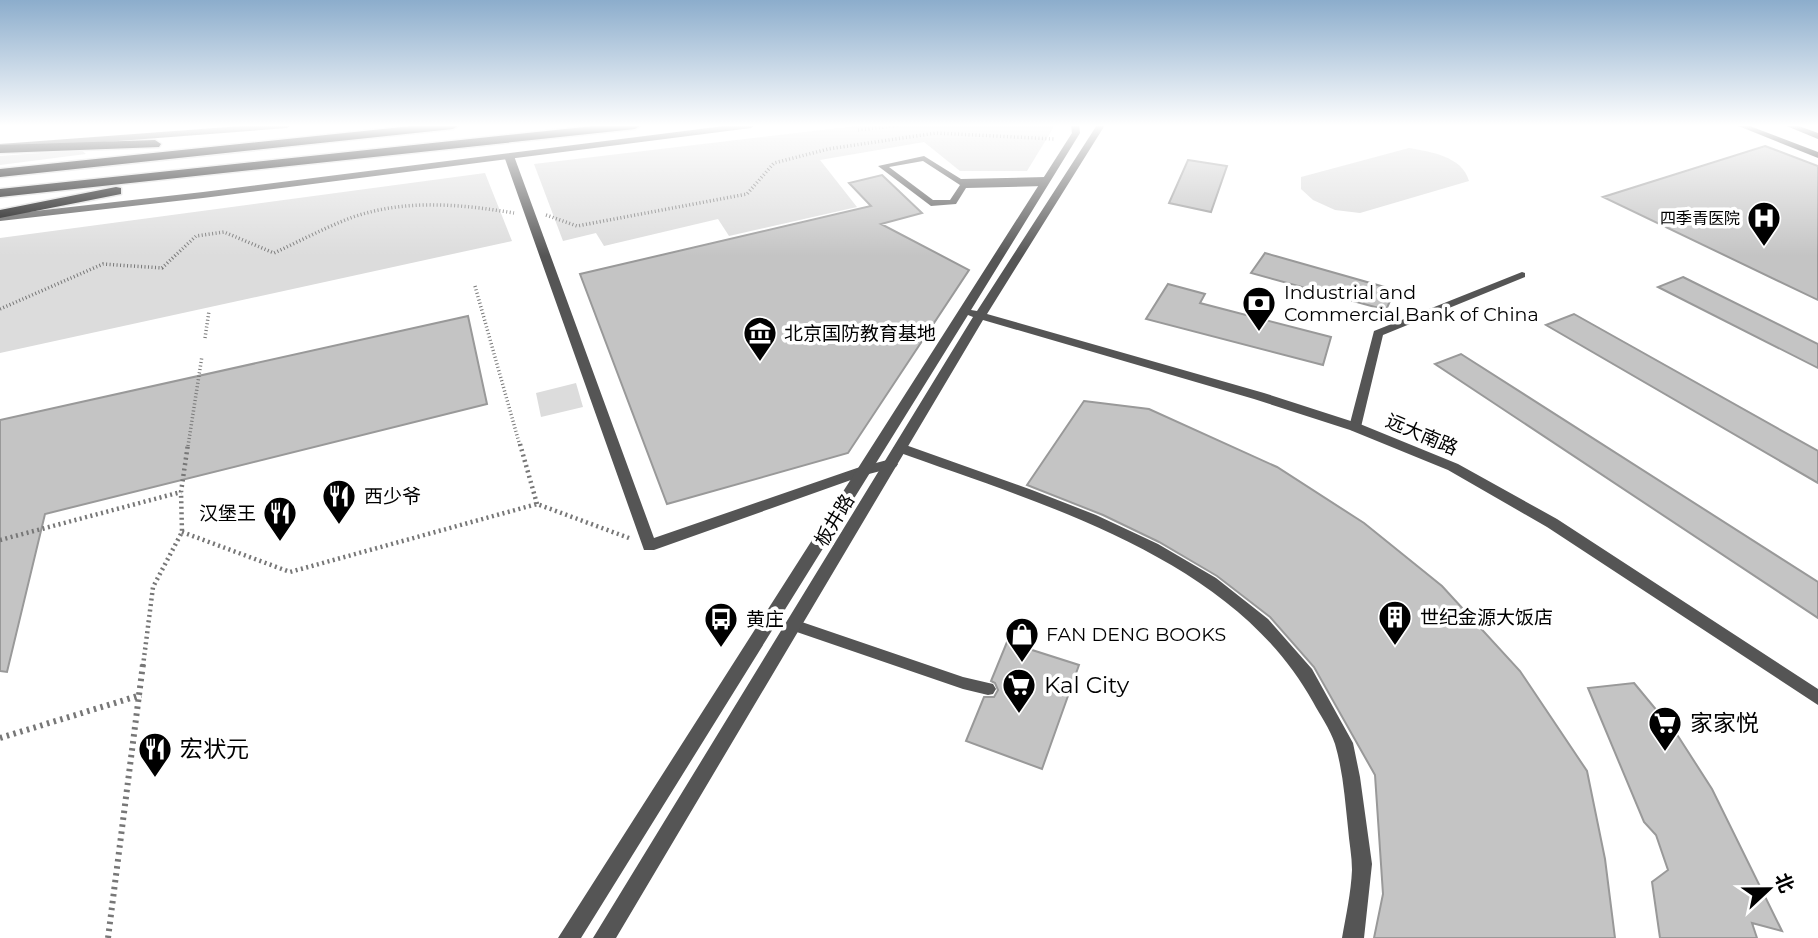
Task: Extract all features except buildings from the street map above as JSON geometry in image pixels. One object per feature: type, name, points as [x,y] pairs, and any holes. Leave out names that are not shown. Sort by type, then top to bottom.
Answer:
[{"type":"highway","points":[[0,173],[39,169]]},
{"type":"highway","points":[[0,193],[217,169]]},
{"type":"highway","points":[[0,216],[236,169]]},
{"type":"street","points":[[0,216],[401,169]]},
{"type":"street","points":[[514,169],[649,546],[862,471],[891,464]]},
{"type":"street","points":[[569,938],[1053,169]]},
{"type":"street","name":"板井路","points":[[604,938],[1071,169]]},
{"type":"street","name":"远大南路","points":[[964,311],[1259,396],[1355,427],[1453,467],[1552,523],[1818,698]]},
{"type":"street","points":[[900,448],[1098,521],[1160,551],[1204,577],[1248,610],[1274,634],[1311,681],[1341,735],[1354,800],[1362,865],[1353,938]]},
{"type":"lane","points":[[886,169],[931,203],[953,202],[963,186],[1045,182]]},
{"type":"lane","points":[[939,169],[958,182],[1045,182]]},
{"type":"lane","points":[[1355,427],[1378,333],[1522,275]]},
{"type":"lane","points":[[793,625],[988,689]]},
{"type":"path","points":[[0,309],[103,264],[162,268],[196,236],[224,232],[274,253],[355,216],[412,204],[479,206],[531,217],[547,215],[577,226],[747,194],[769,169]]},
{"type":"path","points":[[475,286],[537,504]]},
{"type":"path","points":[[205,338],[209,311]]},
{"type":"path","points":[[108,938],[153,587],[182,532],[181,492],[202,356]]},
{"type":"path","points":[[0,540],[181,492]]},
{"type":"path","points":[[182,532],[290,572],[537,504],[649,546]]},
{"type":"path","points":[[0,738],[141,695]]},
{"type":"shaded area","points":[[536,169],[827,169],[857,207],[729,236],[718,219],[604,246],[596,233],[563,241]]},
{"type":"shaded area","points":[[957,169],[1028,169],[1027,171],[960,171]]},
{"type":"shaded area","points":[[1332,169],[1462,169],[1469,181],[1360,213],[1335,210],[1313,200],[1301,189],[1301,177]]},
{"type":"shaded area","points":[[485,173],[512,241],[0,353],[0,238]]},
{"type":"shaded area","points":[[576,383],[583,407],[541,417],[536,393]]},
{"type":"place","name":"四季青医院","points":[[1764,248]]},
{"type":"place","name":"Industrial and Commercial Bank of China","points":[[1259,333]]},
{"type":"place","name":"北京国防教育基地","points":[[760,363]]},
{"type":"place","name":"西少爷","points":[[339,526]]},
{"type":"place","name":"汉堡王","points":[[280,543]]},
{"type":"place","name":"世纪金源大饭店","points":[[1395,647]]},
{"type":"place","name":"黄庄","points":[[721,649]]},
{"type":"place","name":"FAN DENG BOOKS","points":[[1022,664]]},
{"type":"place","name":"Kal City","points":[[1019,715]]},
{"type":"place","name":"家家悦","points":[[1665,753]]},
{"type":"place","name":"宏状元","points":[[155,779]]}]
